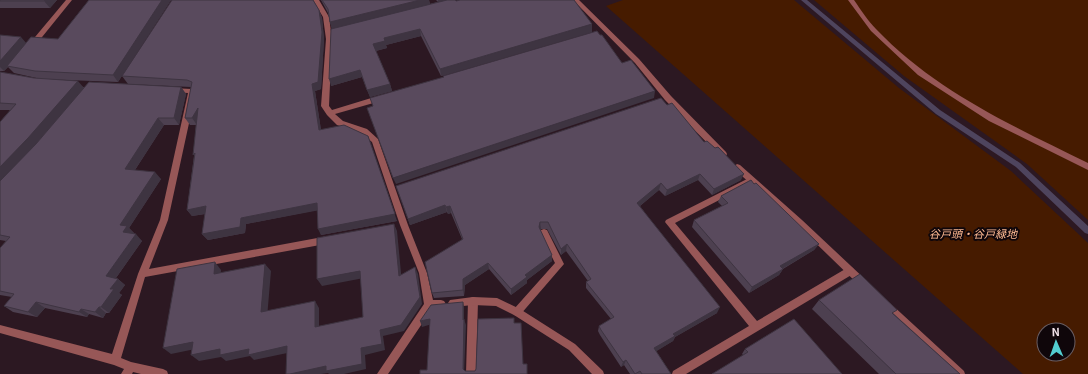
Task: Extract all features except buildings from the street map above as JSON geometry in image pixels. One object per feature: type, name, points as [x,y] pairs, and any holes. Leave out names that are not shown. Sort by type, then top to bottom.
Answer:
[{"type":"street","points":[[26,52],[69,0]]},
{"type":"street","points":[[316,0],[326,17],[332,33],[325,106],[340,123],[364,131],[375,141],[396,189],[400,226],[423,273],[429,305],[382,374]]},
{"type":"street","points":[[576,0],[602,32],[636,61],[664,99],[868,287]]},
{"type":"street","points":[[851,0],[873,30],[920,73],[992,119],[1088,167]]},
{"type":"street","points":[[115,360],[142,274],[164,220],[192,91],[168,90]]},
{"type":"street","points":[[330,113],[389,95]]},
{"type":"street","points":[[751,180],[669,222],[756,327]]},
{"type":"street","points":[[517,312],[560,264],[544,232]]},
{"type":"street","points":[[142,274],[335,238]]},
{"type":"street","points":[[678,374],[850,271]]},
{"type":"street","points":[[879,298],[960,374]]},
{"type":"street","points":[[429,305],[473,301],[497,302],[517,312],[572,347],[599,374]]},
{"type":"street","points":[[471,374],[473,301]]},
{"type":"street","points":[[0,329],[115,360],[129,370],[163,374]]},
{"type":"green space","name":"谷戸頭・谷戸緑地","points":[[623,0],[794,0],[899,88],[1011,171],[1088,243],[1088,374],[1023,374],[606,6]]},
{"type":"green space","points":[[814,0],[1088,0],[1088,220],[1027,164],[904,76]]},
{"type":"waterway","points":[[804,0],[938,112],[1018,165],[1088,231]]}]
